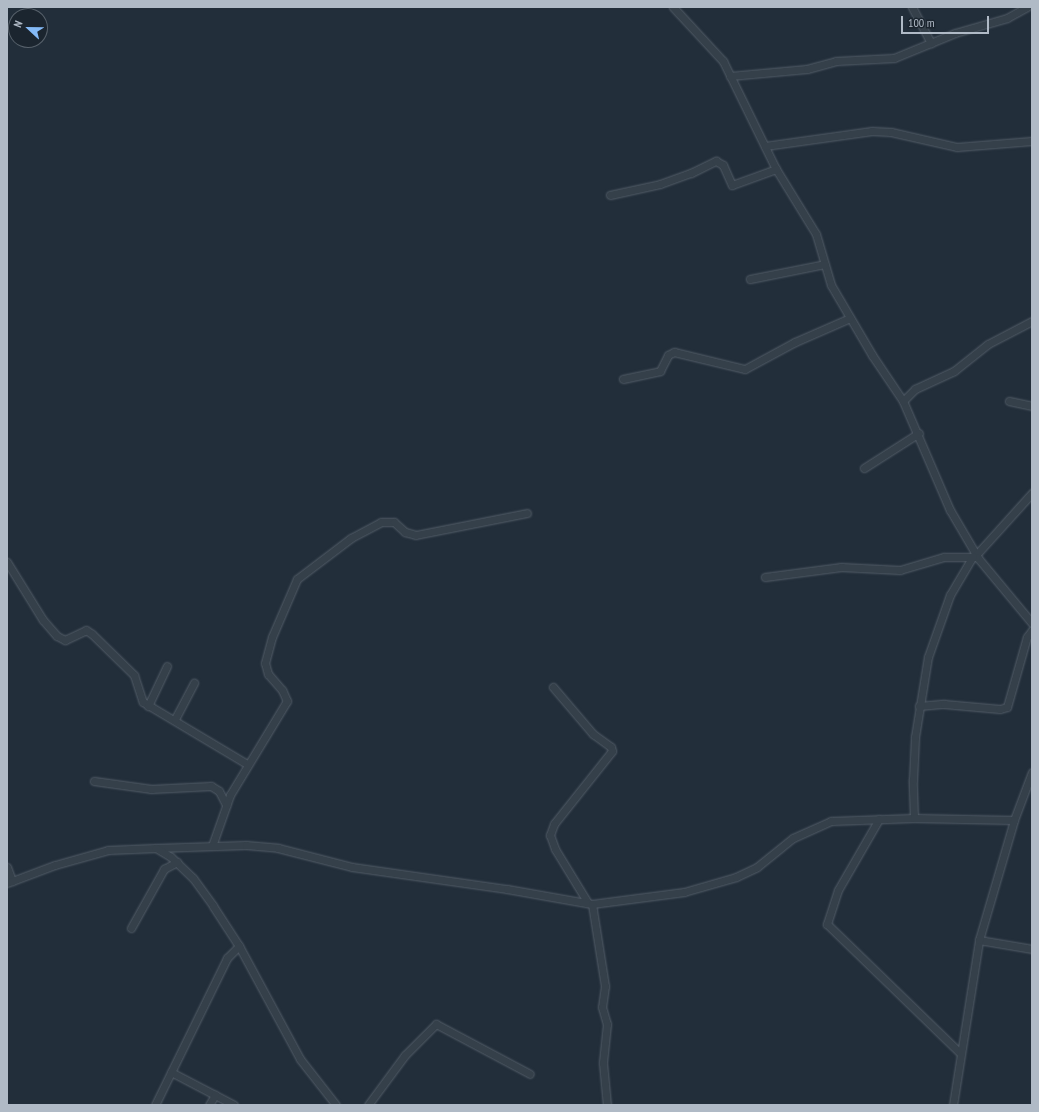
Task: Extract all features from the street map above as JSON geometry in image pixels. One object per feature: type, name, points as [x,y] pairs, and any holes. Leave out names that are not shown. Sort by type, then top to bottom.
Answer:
[{"type":"street","points":[[673,7],[714,51],[730,76],[776,169],[816,234],[831,285],[850,318],[903,401],[919,433],[940,489],[976,556],[1032,623]]},
{"type":"street","points":[[912,7],[931,43]]},
{"type":"street","points":[[730,76],[807,69],[836,61],[894,58],[931,43],[1007,18],[1027,7]]},
{"type":"street","points":[[765,146],[872,131],[891,132],[957,148],[1032,141]]},
{"type":"street","points":[[610,195],[660,184],[691,173],[716,161],[723,165],[732,185],[776,169]]},
{"type":"street","points":[[750,278],[825,264]]},
{"type":"street","points":[[623,379],[660,371],[668,355],[674,352],[745,369],[795,342],[850,318]]},
{"type":"street","points":[[903,401],[915,389],[954,372],[988,344],[1032,321]]},
{"type":"street","points":[[1009,401],[1032,406]]},
{"type":"street","points":[[864,468],[919,433]]},
{"type":"street","points":[[914,818],[913,780],[919,706],[932,644],[950,596],[976,556],[1032,493]]},
{"type":"street","points":[[212,846],[226,805],[247,764],[286,701],[282,690],[268,674],[265,663],[275,629],[297,579],[351,538],[381,522],[394,522],[405,532],[416,535],[527,513]]},
{"type":"street","points":[[765,577],[841,567],[900,570],[944,557],[976,556]]},
{"type":"street","points":[[7,562],[43,620],[55,634],[65,640],[86,630],[92,634],[134,675],[142,700],[148,706],[175,719],[188,731],[247,764]]},
{"type":"street","points":[[919,706],[944,704],[1000,709],[1007,707],[1027,637],[1032,630]]},
{"type":"street","points":[[148,706],[167,666]]},
{"type":"street","points":[[175,719],[194,683]]},
{"type":"street","points":[[553,687],[593,734],[611,748],[608,757],[554,824],[550,835],[555,849],[590,904],[605,979],[602,1007],[607,1024],[603,1079],[607,1105]]},
{"type":"street","points":[[954,1105],[960,1053],[979,940],[1014,820],[1032,772]]},
{"type":"street","points":[[94,781],[151,789],[211,786],[219,791],[226,805]]},
{"type":"street","points":[[7,867],[9,882],[108,850],[212,846],[278,848],[352,868],[507,889],[590,904],[684,892],[708,886],[757,867],[793,838],[831,821],[914,818],[1014,820]]},
{"type":"street","points":[[879,819],[838,890],[827,924],[960,1053]]},
{"type":"street","points":[[156,848],[176,862],[205,895],[239,946],[300,1059],[336,1105]]},
{"type":"street","points":[[131,928],[164,870],[176,862]]},
{"type":"street","points":[[979,940],[1032,949]]},
{"type":"street","points":[[155,1105],[227,958],[239,946]]},
{"type":"street","points":[[368,1105],[405,1055],[436,1024],[530,1074]]},
{"type":"street","points":[[172,1072],[234,1105]]},
{"type":"street","points":[[209,1105],[215,1095]]}]
